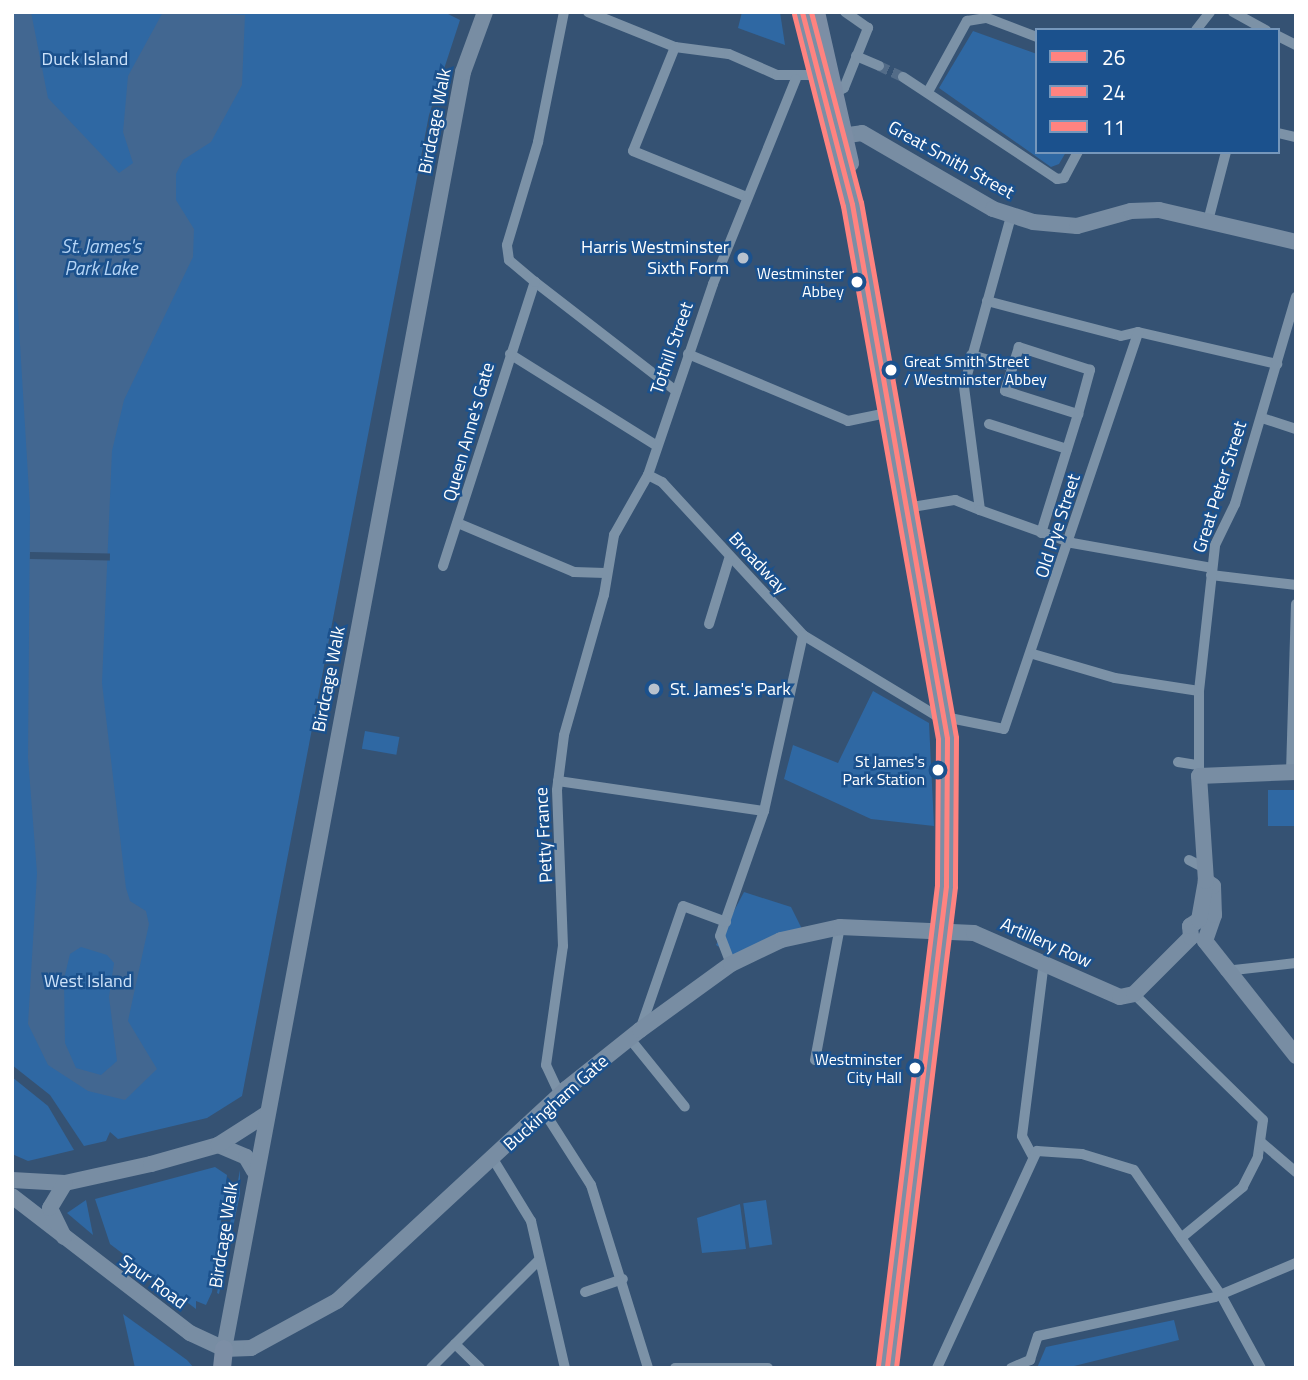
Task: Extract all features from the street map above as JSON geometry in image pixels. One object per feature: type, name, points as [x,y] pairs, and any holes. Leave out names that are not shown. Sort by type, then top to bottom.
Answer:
[{"type":"main road","points":[[802,12],[825,74],[837,92],[840,136]]},
{"type":"main road","points":[[816,12],[825,74],[840,136],[946,718],[951,820],[887,1368]]},
{"type":"main road","name":"Birdcage Walk","points":[[224,1349],[254,1171],[463,72],[480,14]]},
{"type":"main road","name":"Great Smith Street","points":[[840,136],[869,136],[1011,216],[1077,226],[1145,209],[1296,242]]},
{"type":"main road","points":[[1134,994],[1202,931],[1213,886],[1205,874],[1198,771],[1293,772]]},
{"type":"main road","name":"Buckingham Gate","points":[[224,1349],[251,1348],[337,1301],[560,1095],[635,1034],[731,964],[781,940],[840,928],[940,928]]},
{"type":"main road","name":"Artillery Row","points":[[940,928],[974,933],[1120,997],[1134,994]]},
{"type":"main road","points":[[1202,931],[1225,971],[1296,1056]]},
{"type":"main road","points":[[12,1180],[65,1183],[218,1145],[265,1115]]},
{"type":"main road","points":[[218,1145],[246,1157],[254,1171]]},
{"type":"main road","points":[[64,1237],[50,1208],[65,1183]]},
{"type":"main road","name":"Spur Road","points":[[12,1196],[190,1333],[224,1349]]},
{"type":"main road","points":[[222,1368],[224,1349]]},
{"type":"street","points":[[564,12],[507,253],[535,282],[676,391]]},
{"type":"street","points":[[588,12],[675,47],[720,52],[796,79],[825,74]]},
{"type":"street","points":[[837,92],[856,56],[868,23],[845,12]]},
{"type":"street","points":[[1198,28],[1210,12]]},
{"type":"street","points":[[1233,12],[1262,28]]},
{"type":"street","points":[[929,90],[967,21],[987,18],[1035,36]]},
{"type":"street","points":[[1280,37],[1296,45]]},
{"type":"street","points":[[675,47],[633,150],[747,197]]},
{"type":"street","points":[[856,56],[879,66]]},
{"type":"street","points":[[903,77],[929,90],[1057,179],[1064,178],[1077,154]]},
{"type":"street","name":"Tothill Street","points":[[648,475],[688,354],[747,197],[796,79]]},
{"type":"street","points":[[1208,222],[1225,154]]},
{"type":"street","points":[[981,510],[964,397],[971,355],[1011,216]]},
{"type":"street","name":"Queen Anne's Gate","points":[[535,282],[510,354],[460,524],[574,572],[605,573]]},
{"type":"street","name":"Great Peter Street","points":[[1198,771],[1199,691],[1212,571],[1262,418],[1296,296]]},
{"type":"street","points":[[987,300],[1121,336],[1138,332],[1277,364]]},
{"type":"street","name":"Old Pye Street","points":[[1004,729],[1034,654],[1072,543],[1138,332]]},
{"type":"street","points":[[1041,533],[1078,414],[1090,370],[1085,364],[1019,347],[1011,366],[1009,393],[1078,414]]},
{"type":"street","points":[[510,354],[657,446]]},
{"type":"street","points":[[688,354],[848,421],[891,412]]},
{"type":"street","points":[[971,355],[1011,366]]},
{"type":"street","points":[[1262,418],[1296,429]]},
{"type":"street","points":[[989,424],[1067,449]]},
{"type":"street","points":[[605,573],[614,535],[648,475]]},
{"type":"street","name":"Broadway","points":[[648,475],[662,482],[729,559],[803,635],[946,718],[1004,729]]},
{"type":"street","points":[[906,508],[955,500],[1072,543],[1296,585]]},
{"type":"street","points":[[443,566],[460,524]]},
{"type":"street","points":[[709,624],[729,559]]},
{"type":"street","name":"Petty France","points":[[560,1095],[546,1065],[563,946],[558,780],[605,573]]},
{"type":"street","points":[[1293,772],[1296,604]]},
{"type":"street","points":[[731,964],[720,936],[764,811],[803,635]]},
{"type":"street","points":[[1034,654],[1115,678],[1199,691]]},
{"type":"street","points":[[1178,762],[1198,771]]},
{"type":"street","points":[[558,780],[764,811]]},
{"type":"street","points":[[1189,860],[1205,874]]},
{"type":"street","points":[[684,1107],[635,1034],[683,906],[726,922]]},
{"type":"street","points":[[815,1060],[840,928]]},
{"type":"street","points":[[1034,1153],[1021,1136],[1044,963]]},
{"type":"street","points":[[1225,971],[1296,963]]},
{"type":"street","points":[[1134,994],[1260,1111],[1262,1143],[1238,1194],[1181,1238]]},
{"type":"street","points":[[543,1110],[591,1185],[623,1279],[648,1368]]},
{"type":"street","points":[[1262,1143],[1296,1172]]},
{"type":"street","points":[[1034,1153],[1082,1154],[1135,1170],[1221,1295],[1261,1368]]},
{"type":"street","points":[[937,1368],[1034,1153]]},
{"type":"street","points":[[493,1159],[531,1221],[565,1368]]},
{"type":"street","points":[[431,1368],[539,1259]]},
{"type":"street","points":[[1011,1368],[1030,1360],[1038,1336],[1221,1295],[1296,1263]]},
{"type":"street","points":[[585,1292],[623,1279]]},
{"type":"street","points":[[456,1344],[480,1368]]},
{"type":"street","points":[[675,1368],[768,1368]]},
{"type":"green space","points":[[12,12],[444,12],[460,20],[429,115],[242,1096],[207,1118],[118,1139],[110,1132],[106,1141],[84,1146],[50,1095],[12,1065]]},
{"type":"green space","points":[[742,12],[780,12],[785,45],[738,28]]},
{"type":"green space","points":[[973,31],[1035,53],[1035,154],[1065,154],[1059,164],[1051,167],[939,88]]},
{"type":"green space","points":[[873,691],[929,723],[934,826],[871,819],[784,779],[793,745],[838,763]]},
{"type":"green space","points":[[365,731],[399,737],[396,755],[362,749]]},
{"type":"green space","points":[[1268,790],[1296,790],[1296,826],[1268,826]]},
{"type":"green space","points":[[744,892],[791,907],[802,929],[734,956],[716,945]]},
{"type":"green space","points":[[12,1077],[48,1106],[74,1150],[28,1161],[12,1154]]},
{"type":"green space","points":[[215,1167],[227,1175],[212,1292],[206,1305],[196,1301],[196,1309],[110,1244],[95,1199]]},
{"type":"green space","points":[[240,1170],[240,1194],[219,1294],[217,1293]]},
{"type":"green space","points":[[86,1200],[93,1235],[67,1213]]},
{"type":"green space","points":[[766,1200],[772,1245],[749,1248],[743,1203]]},
{"type":"green space","points":[[740,1204],[746,1249],[702,1253],[697,1218]]},
{"type":"green space","points":[[123,1314],[187,1360],[194,1368],[135,1368]]},
{"type":"green space","points":[[1174,1320],[1179,1340],[1066,1368],[1037,1368],[1046,1347]]},
{"type":"water","name":"St. James's Park Lake","points":[[12,12],[31,12],[48,98],[119,173],[133,163],[123,132],[128,76],[163,12],[245,15],[242,85],[211,142],[183,160],[176,174],[176,200],[194,229],[193,257],[124,400],[112,451],[102,683],[126,888],[130,901],[146,911],[149,924],[128,1021],[157,1069],[125,1100],[88,1091],[48,1065],[28,1024],[37,873],[28,758],[30,508],[16,279]],"holes":[[[81,947],[107,955],[114,963],[109,997],[117,1061],[101,1075],[76,1068],[65,1043],[64,979],[70,954]]]},
{"type":"pier","points":[[30,552],[110,553],[110,560],[30,559]]},
{"type":"tunnel","points":[[879,66],[903,77]]},
{"type":"transit line","name":"26","points":[[802,12],[852,204],[947,738],[946,886],[887,1368]]},
{"type":"transit line","name":"11","points":[[811,12],[861,202],[956,737],[955,887],[896,1368]]},
{"type":"transit line","name":"24","points":[[794,14],[843,206],[938,739],[937,885],[878,1367]]},
{"type":"place","name":"Harris Westminster Sixth Form","points":[[743,258]]},
{"type":"place","name":"Westminster Abbey","points":[[857,282]]},
{"type":"place","name":"Great Smith Street / Westminster Abbey","points":[[891,370]]},
{"type":"place","name":"St. James's Park","points":[[654,689]]},
{"type":"place","name":"St James's Park Station","points":[[938,770]]},
{"type":"place","name":"Westminster City Hall","points":[[915,1068]]},
{"type":"park label","name":"Duck Island","points":[[85,59]]},
{"type":"park label","name":"West Island","points":[[88,981]]}]
